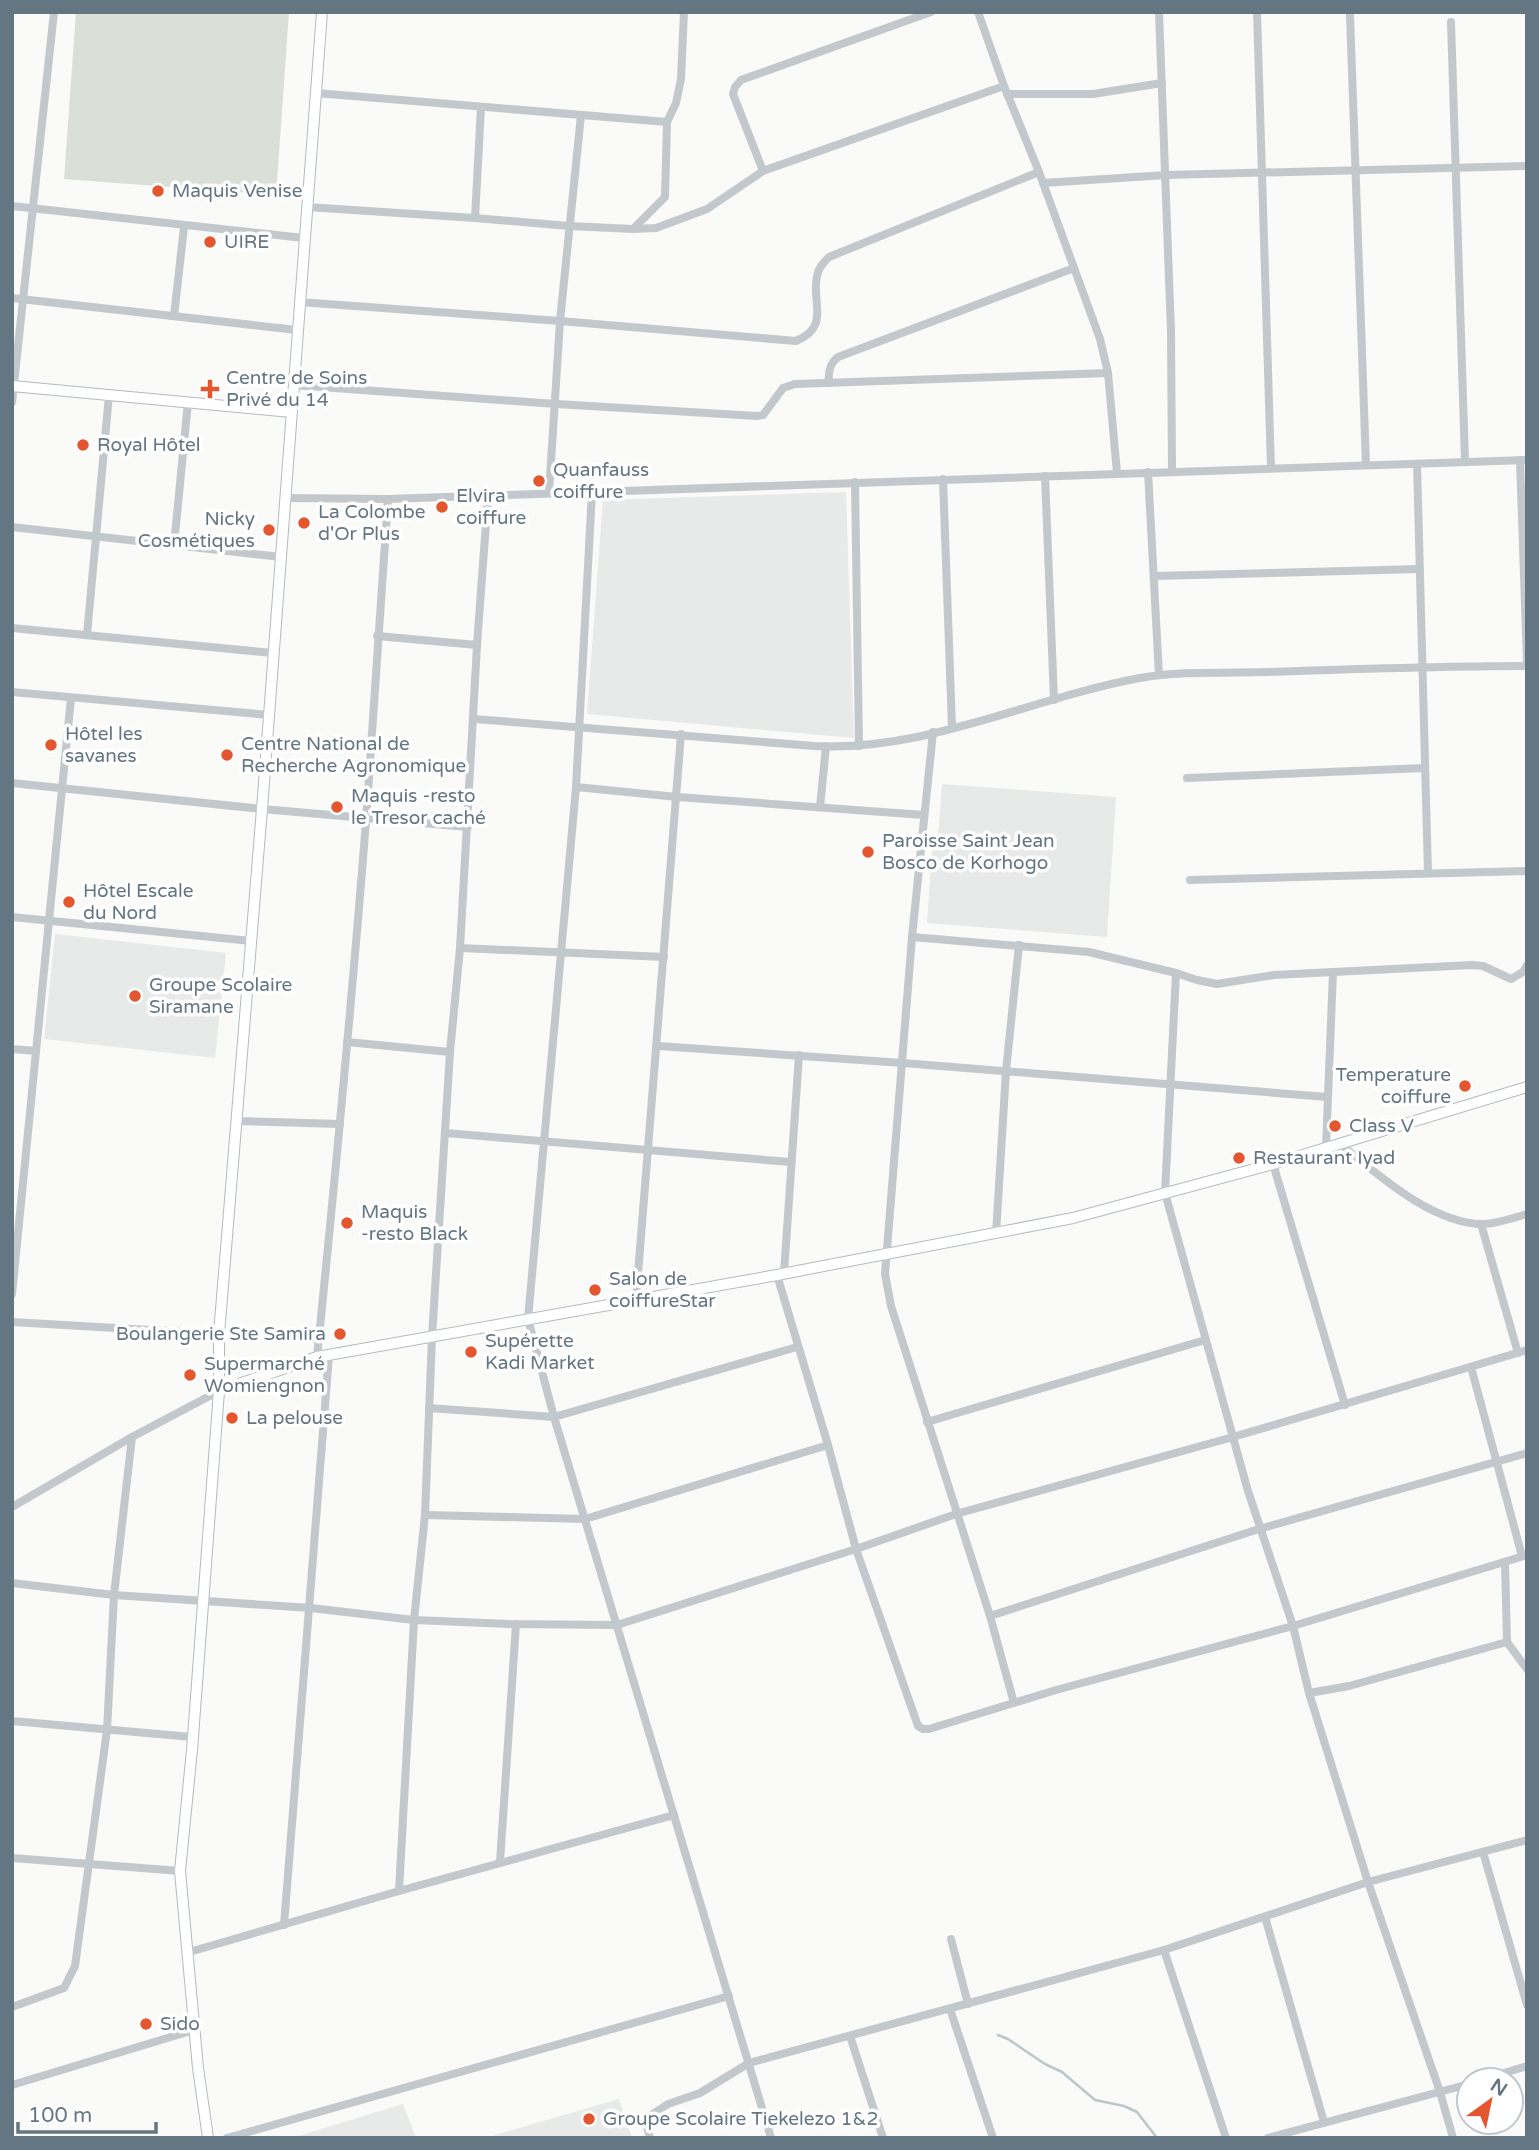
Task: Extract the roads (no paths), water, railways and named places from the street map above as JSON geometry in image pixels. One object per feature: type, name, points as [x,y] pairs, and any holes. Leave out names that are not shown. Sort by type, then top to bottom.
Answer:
[{"type":"main road","points":[[208,2138],[194,2030],[180,1871],[219,1391],[219,1334],[322,12]]},
{"type":"main road","points":[[13,386],[291,412]]},
{"type":"main road","points":[[219,1391],[317,1357],[1073,1219],[1273,1164],[1527,1087]]},
{"type":"street","points":[[12,402],[54,12]]},
{"type":"street","points":[[633,229],[665,197],[667,122],[676,103],[681,79],[684,12]]},
{"type":"street","points":[[763,171],[733,94],[741,80],[931,12]]},
{"type":"street","points":[[978,12],[1100,339],[1108,373],[1117,473]]},
{"type":"street","points":[[1159,12],[1171,351],[1172,471]]},
{"type":"street","points":[[1256,12],[1270,468]]},
{"type":"street","points":[[1350,15],[1366,466]]},
{"type":"street","points":[[1451,22],[1465,461]]},
{"type":"street","points":[[307,207],[569,226],[656,228],[707,209],[763,171],[1005,90],[1093,94],[1163,83]]},
{"type":"street","points":[[316,93],[667,122]]},
{"type":"street","points":[[475,218],[481,107]]},
{"type":"street","points":[[549,493],[569,226],[581,115]]},
{"type":"street","points":[[1043,183],[1166,175],[1527,166]]},
{"type":"street","points":[[299,302],[796,341],[805,337],[818,318],[817,274],[829,257],[1039,172]]},
{"type":"street","points":[[12,206],[304,239]]},
{"type":"street","points":[[174,316],[184,226]]},
{"type":"street","points":[[829,383],[830,367],[838,357],[1074,268]]},
{"type":"street","points":[[12,298],[298,330]]},
{"type":"street","points":[[293,385],[757,416],[763,415],[783,388],[794,384],[1108,373]]},
{"type":"street","points":[[87,635],[109,395]]},
{"type":"street","points":[[174,545],[188,402]]},
{"type":"street","points":[[285,498],[388,499],[1523,460],[1527,664],[1137,678],[933,732],[859,746],[826,746],[474,719]]},
{"type":"street","points":[[1417,464],[1428,873]]},
{"type":"street","points":[[1148,472],[1159,676]]},
{"type":"street","points":[[1045,476],[1054,700]]},
{"type":"street","points":[[943,479],[952,727]]},
{"type":"street","points":[[855,482],[859,746]]},
{"type":"street","points":[[592,492],[576,787],[528,1319],[554,1417],[771,2138]]},
{"type":"street","points":[[399,1891],[414,1620],[425,1515],[432,1336],[450,1052],[460,948],[488,495]]},
{"type":"street","points":[[317,1357],[366,818],[388,499]]},
{"type":"street","points":[[12,527],[281,557]]},
{"type":"street","points":[[1155,576],[1420,569]]},
{"type":"street","points":[[12,628],[273,653]]},
{"type":"street","points":[[377,636],[477,645]]},
{"type":"street","points":[[12,692],[269,715]]},
{"type":"street","points":[[12,1294],[71,698]]},
{"type":"street","points":[[933,732],[912,937],[885,1274],[891,1306],[990,1616],[1014,1703]]},
{"type":"street","points":[[636,1299],[681,734]]},
{"type":"street","points":[[820,807],[826,746]]},
{"type":"street","points":[[1187,778],[1424,768]]},
{"type":"street","points":[[12,783],[468,827]]},
{"type":"street","points":[[576,787],[924,815]]},
{"type":"street","points":[[1190,880],[1527,871]]},
{"type":"street","points":[[12,917],[251,941]]},
{"type":"street","points":[[912,937],[1089,952],[1217,984],[1274,975],[1478,965],[1510,979],[1522,972],[1527,965]]},
{"type":"street","points":[[996,1234],[1006,1072],[1019,946]]},
{"type":"street","points":[[460,948],[664,957]]},
{"type":"street","points":[[1326,1147],[1333,972]]},
{"type":"street","points":[[1176,973],[1165,1193],[1259,1529],[1293,1626],[1309,1693],[1368,1882],[1440,2092],[1453,2138]]},
{"type":"street","points":[[347,1042],[450,1052]]},
{"type":"street","points":[[658,1045],[1327,1097]]},
{"type":"street","points":[[12,1049],[36,1051]]},
{"type":"street","points":[[799,1055],[780,1274],[797,1347],[828,1445],[856,1549],[918,1726],[923,1729],[1293,1626],[1524,1555],[1471,1367]]},
{"type":"street","points":[[236,1121],[340,1124]]},
{"type":"street","points":[[446,1133],[790,1162]]},
{"type":"street","points":[[1339,1143],[1396,1189],[1452,1218],[1481,1224],[1505,1221],[1527,1214]]},
{"type":"street","points":[[1273,1164],[1345,1405]]},
{"type":"street","points":[[12,1583],[114,1595],[310,1608],[414,1620],[516,1625],[617,1625],[856,1549],[956,1514],[1345,1405],[1522,1352],[1481,1224]]},
{"type":"street","points":[[12,1322],[219,1334]]},
{"type":"street","points":[[927,1422],[1205,1340]]},
{"type":"street","points":[[429,1408],[554,1417],[797,1347]]},
{"type":"street","points":[[284,1925],[329,1355]]},
{"type":"street","points":[[12,1507],[132,1437],[219,1391]]},
{"type":"street","points":[[12,2007],[64,1988],[75,1966],[107,1730],[114,1595],[132,1437]]},
{"type":"street","points":[[425,1515],[585,1519],[828,1445]]},
{"type":"street","points":[[990,1616],[1259,1529],[1527,1453]]},
{"type":"street","points":[[1505,1562],[1507,1642],[1527,1669]]},
{"type":"street","points":[[500,1862],[516,1625]]},
{"type":"street","points":[[1309,1693],[1349,1686],[1507,1642]]},
{"type":"street","points":[[12,1721],[192,1737]]},
{"type":"street","points":[[186,1953],[500,1862],[674,1815]]},
{"type":"street","points":[[650,2138],[645,2119],[668,2104],[700,2093],[749,2063],[1164,1950],[1368,1882],[1527,1840]]},
{"type":"street","points":[[1483,1852],[1527,2005]]},
{"type":"street","points":[[12,1858],[180,1871]]},
{"type":"street","points":[[1265,1917],[1324,2122]]},
{"type":"street","points":[[951,1939],[968,2004]]},
{"type":"street","points":[[1164,1950],[1226,2138]]},
{"type":"street","points":[[227,2138],[729,1996]]},
{"type":"street","points":[[950,2009],[993,2138]]},
{"type":"street","points":[[12,2085],[194,2030]]},
{"type":"street","points":[[850,2036],[883,2138]]},
{"type":"street","points":[[1268,2138],[1455,2088]]},
{"type":"waterway","points":[[998,2035],[1062,2072],[1095,2100],[1124,2106],[1137,2112],[1157,2138]]},
{"type":"place","name":"Maquis Venise","points":[[158,191]]},
{"type":"place","name":"UIRE","points":[[210,242]]},
{"type":"place","name":"Centre de Soins Privé du 14","points":[[210,389]]},
{"type":"place","name":"Royal Hôtel","points":[[83,445]]},
{"type":"place","name":"Quanfauss coiffure","points":[[539,481]]},
{"type":"place","name":"Elvira coiffure","points":[[442,507]]},
{"type":"place","name":"La Colombe d'Or Plus","points":[[304,523]]},
{"type":"place","name":"Nicky Cosmétiques","points":[[269,530]]},
{"type":"place","name":"Hôtel les savanes","points":[[51,745]]},
{"type":"place","name":"Centre National de Recherche Agronomique","points":[[227,755]]},
{"type":"place","name":"Maquis -resto le Tresor caché","points":[[337,807]]},
{"type":"place","name":"Paroisse Saint Jean Bosco de Korhogo","points":[[868,852]]},
{"type":"place","name":"Hôtel Escale du Nord","points":[[69,902]]},
{"type":"place","name":"Groupe Scolaire Siramane","points":[[135,996]]},
{"type":"place","name":"Temperature coiffure","points":[[1465,1086]]},
{"type":"place","name":"Class V","points":[[1335,1126]]},
{"type":"place","name":"Restaurant Iyad","points":[[1239,1158]]},
{"type":"place","name":"Maquis -resto Black","points":[[347,1223]]},
{"type":"place","name":"Salon de coiffureStar","points":[[595,1290]]},
{"type":"place","name":"Boulangerie Ste Samira","points":[[340,1334]]},
{"type":"place","name":"Supérette Kadi Market","points":[[471,1352]]},
{"type":"place","name":"Supermarché Womiengnon","points":[[190,1375]]},
{"type":"place","name":"La pelouse","points":[[232,1418]]},
{"type":"place","name":"Sido","points":[[146,2024]]},
{"type":"place","name":"Groupe Scolaire Tiekelezo 1&2","points":[[589,2119]]}]
